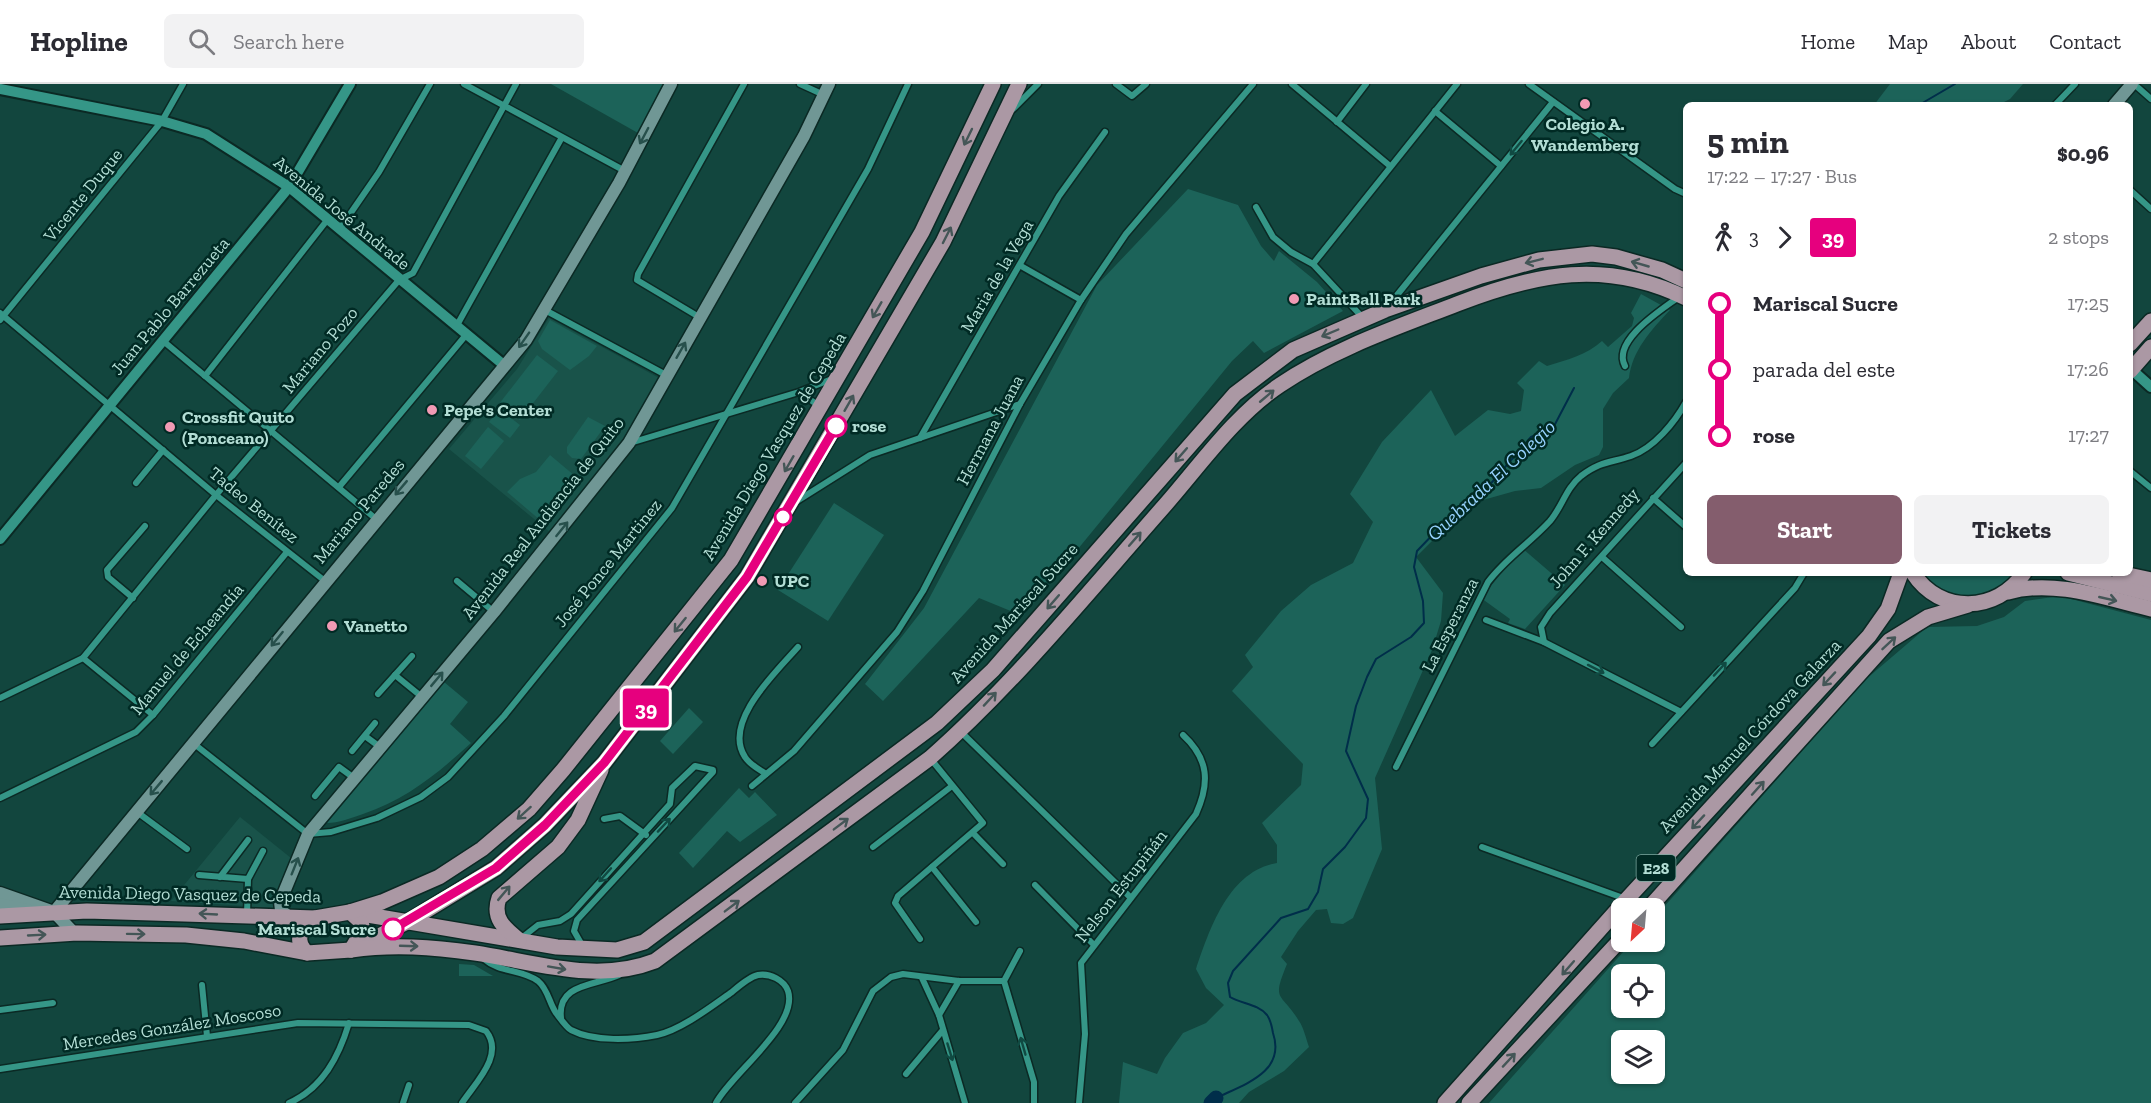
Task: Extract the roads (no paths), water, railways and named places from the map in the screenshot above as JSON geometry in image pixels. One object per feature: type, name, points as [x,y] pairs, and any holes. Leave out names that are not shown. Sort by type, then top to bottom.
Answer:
[{"type":"main road","name":"Mariano Paredes","points":[[54,912],[324,581],[526,340],[626,171],[671,84]]},
{"type":"main road","name":"Avenida Diego Vasquez de Cepeda","points":[[0,916],[54,912],[315,918],[350,912],[382,902],[439,876],[482,849],[529,809],[731,560],[922,232],[993,84]]},
{"type":"main road","points":[[351,950],[409,921],[496,868],[545,825],[604,763],[747,577],[943,242],[1019,84]]},
{"type":"main road","points":[[2117,102],[2133,84]]},
{"type":"main road","name":"Avenida Real Audiencia de Quito","points":[[290,918],[281,910],[280,902],[308,834],[494,612],[629,443],[804,136],[827,90]]},
{"type":"main road","name":"Avenida Mariscal Sucre","points":[[350,912],[585,949],[617,950],[644,942],[937,723],[993,670],[1235,394],[1293,350],[1385,310],[1481,276],[1539,260],[1567,255],[1592,254],[1616,257],[1662,270],[1683,280]]},
{"type":"main road","points":[[0,938],[74,933],[186,936],[244,941],[308,953],[397,945],[478,954],[577,972],[628,970],[669,954],[930,758],[960,731],[1065,618],[1245,415],[1281,385],[1380,334],[1496,290],[1566,273],[1588,272],[1640,280],[1666,288],[1683,301]]},
{"type":"main road","points":[[2133,341],[2151,321]]},
{"type":"main road","points":[[2133,364],[2151,347]]},
{"type":"main road","points":[[1065,618],[1074,598],[1107,560],[1105,551],[1097,551]]},
{"type":"main road","name":"Avenida Manuel Córdova Galarza","points":[[1628,898],[1869,636],[1888,609],[1900,576]]},
{"type":"main road","name":"E28","points":[[1916,576],[1928,591],[1940,598],[1968,605]]},
{"type":"main road","name":"E28","points":[[1658,898],[1890,641],[1928,617],[1996,599],[2008,592],[2021,576]]},
{"type":"main road","points":[[2081,576],[2151,592]]},
{"type":"main road","points":[[2095,576],[2151,592]]},
{"type":"main road","points":[[2133,576],[2151,580]]},
{"type":"main road","points":[[2008,592],[2026,587],[2046,587],[2151,609]]},
{"type":"main road","points":[[908,775],[901,771],[901,763],[948,724],[964,698]]},
{"type":"main road","points":[[519,940],[497,918],[496,909],[499,898],[558,847],[579,820],[604,763]]},
{"type":"main road","points":[[0,893],[54,912],[74,933]]},
{"type":"main road","points":[[0,904],[22,910],[54,912]]},
{"type":"main road","points":[[350,912],[361,922],[363,930],[351,950]]},
{"type":"main road","name":"Avenida Manuel Córdova Galarza","points":[[1445,1103],[1611,917]]},
{"type":"main road","points":[[308,953],[300,945],[299,934],[315,918]]},
{"type":"main road","points":[[1469,1103],[1611,950]]},
{"type":"main road","points":[[1468,1077],[1482,1089]]},
{"type":"street","name":"Vicente Duque","points":[[1,316],[162,121],[183,84]]},
{"type":"street","name":"Juan Pablo Barrezueta","points":[[0,539],[162,340],[290,188],[350,84]]},
{"type":"street","points":[[339,230],[380,172],[430,84]]},
{"type":"street","points":[[464,84],[561,139],[626,171]]},
{"type":"street","name":"Mariano Pozo","points":[[0,698],[83,658],[216,495],[399,280],[413,273],[516,84]]},
{"type":"street","points":[[699,317],[637,280],[744,84]]},
{"type":"street","points":[[800,84],[827,90]]},
{"type":"street","name":"José Ponce Martinez","points":[[308,834],[330,832],[399,808],[436,787],[462,764],[672,508],[868,169],[908,84]]},
{"type":"street","points":[[1004,118],[1038,84]]},
{"type":"street","points":[[1116,84],[1132,96],[1135,96],[1146,84]]},
{"type":"street","name":"Hermana Juana","points":[[752,786],[794,751],[897,632],[923,591],[1020,404],[1081,300],[1126,234],[1253,84]]},
{"type":"street","points":[[1292,84],[1390,166]]},
{"type":"street","points":[[1337,122],[1366,84]]},
{"type":"street","points":[[1313,264],[1457,84]]},
{"type":"street","points":[[1529,84],[1683,192]]},
{"type":"street","points":[[2058,102],[2075,84]]},
{"type":"street","points":[[2133,84],[2151,99]]},
{"type":"street","name":"Avenida José Andrade","points":[[0,89],[162,121],[206,134],[290,188],[504,366]]},
{"type":"street","points":[[1385,310],[1553,102]]},
{"type":"street","points":[[1435,111],[1502,166]]},
{"type":"street","name":"Maria de la Vega","points":[[920,438],[1021,266],[1059,196],[1105,132]]},
{"type":"street","points":[[456,327],[561,139]]},
{"type":"street","points":[[2133,193],[2151,209]]},
{"type":"street","points":[[1256,207],[1273,237],[1290,252],[1313,264],[1364,318]]},
{"type":"street","points":[[205,376],[328,218]]},
{"type":"street","points":[[1021,266],[1081,300]]},
{"type":"street","points":[[1625,366],[1621,359],[1622,352],[1629,340],[1683,301]]},
{"type":"street","points":[[543,309],[666,375]]},
{"type":"street","name":"Tadeo Benítez","points":[[1,316],[216,495],[324,581]]},
{"type":"street","points":[[339,488],[466,335]]},
{"type":"street","points":[[162,340],[376,519]]},
{"type":"street","points":[[2133,370],[2151,387]]},
{"type":"street","points":[[629,443],[799,392],[839,376]]},
{"type":"street","points":[[799,392],[815,403],[818,413]]},
{"type":"street","points":[[791,504],[870,455],[1020,404]]},
{"type":"street","name":"La Esperanza","points":[[1396,767],[1488,582],[1504,562],[1551,519],[1564,494],[1579,478],[1602,462],[1633,455],[1646,448],[1674,420],[1683,406]]},
{"type":"street","points":[[136,483],[163,450]]},
{"type":"street","name":"John F. Kennedy","points":[[1544,642],[1541,632],[1543,623],[1683,466]]},
{"type":"street","points":[[2133,473],[2151,488]]},
{"type":"street","points":[[1653,498],[1683,524]]},
{"type":"street","points":[[133,598],[108,578],[107,570],[145,526]]},
{"type":"street","name":"Manuel de Echeandía","points":[[0,798],[136,732],[153,715],[287,552]]},
{"type":"street","points":[[1602,557],[1681,627]]},
{"type":"street","points":[[1653,744],[1795,588],[1801,576]]},
{"type":"street","points":[[457,581],[494,612]]},
{"type":"street","points":[[1486,620],[1544,642],[1681,712]]},
{"type":"street","points":[[766,774],[742,752],[741,729],[756,695],[798,647]]},
{"type":"street","points":[[378,694],[412,656]]},
{"type":"street","points":[[83,658],[153,715]]},
{"type":"street","points":[[394,675],[422,696]]},
{"type":"street","points":[[352,751],[375,723]]},
{"type":"street","points":[[960,731],[1130,897]]},
{"type":"street","name":"Nelson Estupiñán","points":[[1079,1103],[1085,1034],[1081,963],[1093,944],[1117,918],[1130,897],[1196,814],[1204,795],[1206,780],[1197,748],[1183,735]]},
{"type":"street","points":[[365,736],[380,747]]},
{"type":"street","points":[[193,742],[308,834]]},
{"type":"street","points":[[920,939],[895,903],[897,896],[983,823],[930,758]]},
{"type":"street","points":[[519,940],[538,925],[555,923],[567,917],[670,804],[672,788],[694,766],[713,770],[576,920],[573,927],[575,936],[585,949]]},
{"type":"street","points":[[315,796],[339,767],[354,778]]},
{"type":"street","points":[[873,847],[952,786]]},
{"type":"street","points":[[670,804],[677,811]]},
{"type":"street","points":[[136,811],[187,849]]},
{"type":"street","points":[[604,819],[620,816],[651,839]]},
{"type":"street","points":[[973,833],[1003,864]]},
{"type":"street","points":[[220,877],[248,840]]},
{"type":"street","points":[[1482,847],[1624,898]]},
{"type":"street","points":[[246,916],[248,879],[263,851]]},
{"type":"street","points":[[619,860],[625,867]]},
{"type":"street","points":[[932,867],[976,921]]},
{"type":"street","points":[[199,875],[248,879]]},
{"type":"street","points":[[1035,885],[1093,944]]},
{"type":"street","points":[[588,894],[594,900]]},
{"type":"street","points":[[1020,951],[1004,981],[1034,1082],[1034,1103]]},
{"type":"street","points":[[478,954],[499,969],[522,973],[537,980],[545,989],[561,1019],[570,1029],[594,1037],[658,1035],[704,1011],[750,978],[766,975],[776,978],[786,987],[789,996],[784,1020],[716,1103]]},
{"type":"street","points":[[561,1019],[561,1004],[568,992],[603,982],[628,970]]},
{"type":"street","points":[[795,1103],[843,1050],[873,991],[891,977],[903,974],[958,981],[1004,981]]},
{"type":"street","points":[[922,978],[939,1015],[965,1103]]},
{"type":"street","points":[[939,1015],[958,981]]},
{"type":"street","points":[[202,985],[207,1036]]},
{"type":"street","points":[[0,1010],[53,1003]]},
{"type":"street","name":"Mercedes González Moscoso","points":[[0,1069],[298,1023],[469,1024],[481,1028],[491,1041],[492,1056],[462,1103]]},
{"type":"street","points":[[290,1103],[307,1092],[329,1070],[343,1043],[349,1023]]},
{"type":"street","points":[[906,1074],[943,1030]]},
{"type":"street","points":[[403,1103],[409,1085]]},
{"type":"waterway","name":"Quebrada El Colegio","points":[[1924,102],[1955,84]]},
{"type":"waterway","name":"Quebrada El Colegio","points":[[1216,1098],[1250,1082],[1260,1075],[1274,1058],[1275,1046],[1267,1015],[1259,1009],[1230,997],[1228,983],[1233,971],[1281,918],[1308,909],[1318,892],[1323,869],[1345,847],[1366,818],[1368,799],[1346,751],[1356,706],[1376,659],[1411,637],[1424,623],[1423,601],[1414,567],[1417,551],[1467,499],[1487,488],[1531,437],[1553,428],[1574,388]]},
{"type":"waterway","name":"Quebrada El Colegio","points":[[1211,1103],[1216,1098]]},
{"type":"place","name":"Colegio A. Wandemberg","points":[[1585,104]]},
{"type":"place","name":"PaintBall Park","points":[[1294,299]]},
{"type":"place","name":"Pepe's Center","points":[[432,410]]},
{"type":"place","name":"rose","points":[[836,426]]},
{"type":"place","name":"Crossfit Quito (Ponceano)","points":[[170,427]]},
{"type":"place","name":"UPC","points":[[762,581]]},
{"type":"place","name":"Vanetto","points":[[332,626]]},
{"type":"place","name":"Mariscal Sucre","points":[[393,929]]}]
